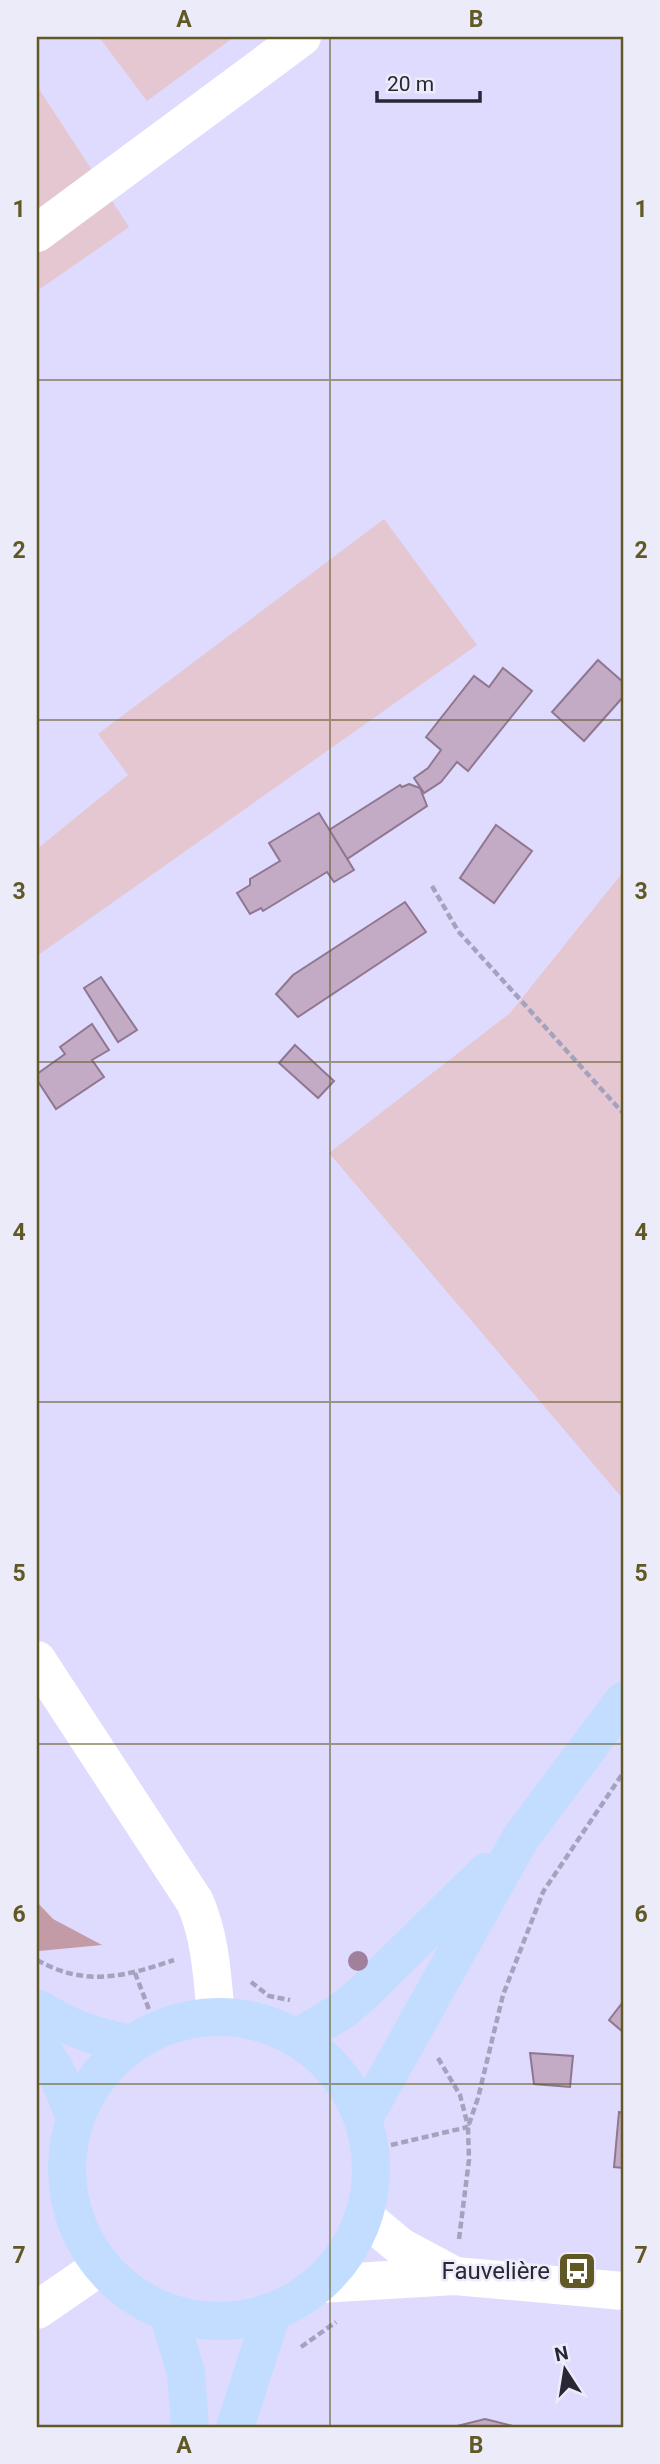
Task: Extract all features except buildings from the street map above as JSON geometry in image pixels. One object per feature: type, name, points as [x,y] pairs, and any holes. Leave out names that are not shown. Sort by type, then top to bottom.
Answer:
[{"type":"main road","points":[[368,2134],[408,2036],[520,1839],[623,1701]]},
{"type":"main road","points":[[298,2038],[343,2010],[363,1993],[520,1839]]},
{"type":"main road","points":[[37,2008],[67,2026],[91,2036],[144,2037]]},
{"type":"main road","points":[[216,2016],[258,2021],[298,2038],[338,2072],[368,2134],[372,2183],[365,2217],[347,2253],[320,2284],[297,2301],[272,2313],[238,2321],[203,2321],[168,2313],[143,2302],[120,2286],[101,2266],[75,2221],[66,2169],[75,2117],[97,2076],[144,2037],[186,2020],[216,2016]]},
{"type":"main road","points":[[37,2040],[57,2073],[75,2117]]},
{"type":"main road","points":[[168,2313],[186,2373],[190,2427]]},
{"type":"main road","points":[[235,2427],[272,2313]]},
{"type":"street","points":[[37,233],[302,37]]},
{"type":"street","points":[[37,1660],[195,1902],[204,1923],[211,1957],[216,2016]]},
{"type":"street","points":[[365,2217],[401,2247],[455,2276]]},
{"type":"street","points":[[37,2310],[101,2266]]},
{"type":"street","points":[[320,2284],[455,2276],[623,2291]]},
{"type":"path","points":[[432,886],[458,931],[623,1113]]},
{"type":"path","points":[[468,2127],[478,2098],[503,1996],[544,1892],[623,1773]]},
{"type":"path","points":[[37,1960],[64,1973],[85,1978],[135,1973],[191,1955],[234,1960],[253,1984],[269,1996],[287,2000],[298,1998]]},
{"type":"path","points":[[135,1973],[144,2037]]},
{"type":"path","points":[[408,2036],[420,2042],[439,2059],[460,2095],[468,2127]]},
{"type":"path","points":[[368,2134],[468,2127]]},
{"type":"shaded area","points":[[99,37],[234,37],[147,101]]},
{"type":"shaded area","points":[[37,86],[129,227],[37,291]]},
{"type":"shaded area","points":[[384,519],[477,645],[37,956],[37,849],[128,775],[98,734]]},
{"type":"shaded area","points":[[623,872],[623,1499],[329,1153],[510,1013]]},
{"type":"shaded area","points":[[37,1902],[53,1919],[102,1945],[39,1951]]},
{"type":"place","name":"Fauvelière","points":[[577,2271]]}]
